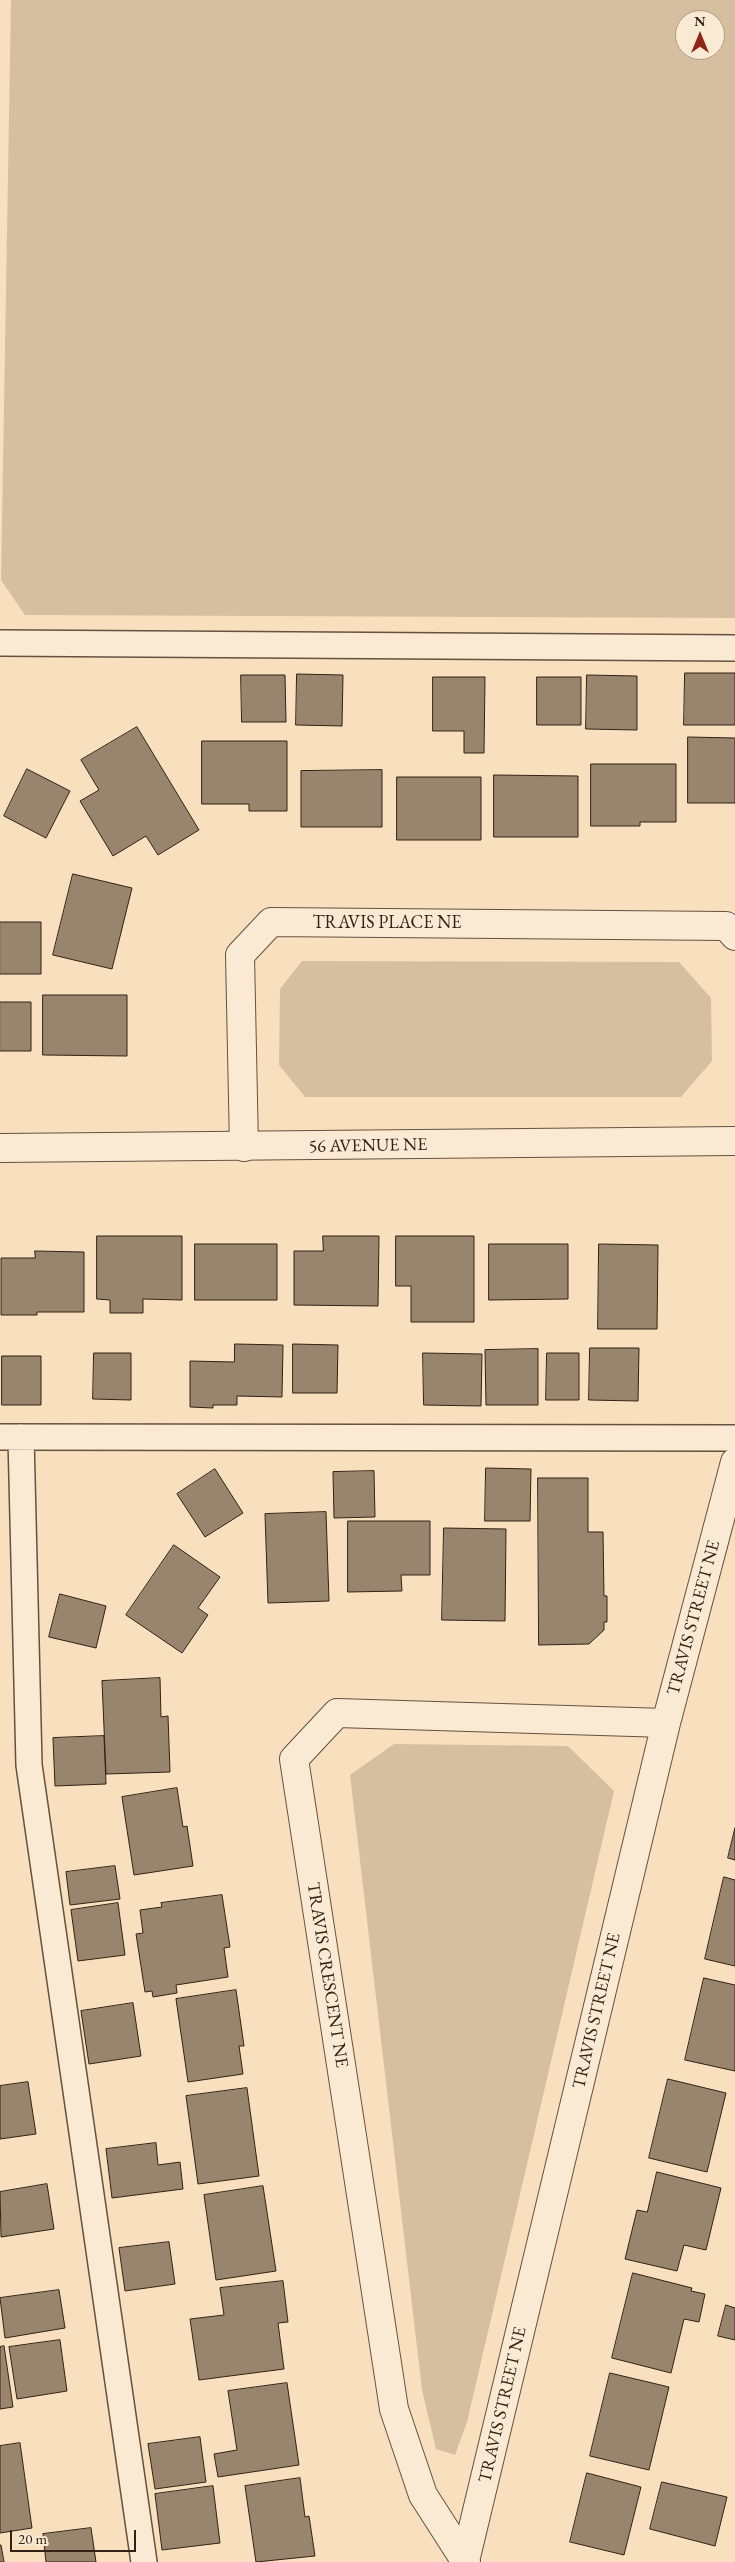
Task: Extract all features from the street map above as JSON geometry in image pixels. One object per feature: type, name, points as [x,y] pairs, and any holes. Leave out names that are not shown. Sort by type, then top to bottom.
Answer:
[{"type":"street","name":"TRAVIS PLACE NE","points":[[244,1147],[240,954],[271,922],[726,926],[735,936]]},
{"type":"street","name":"56 AVENUE NE","points":[[0,1148],[735,1141]]},
{"type":"street","name":"TRAVIS STREET NE","points":[[466,2562],[666,1723],[735,1462]]},
{"type":"street","name":"TRAVIS CRESCENT NE","points":[[466,2562],[423,2495],[394,2409],[294,1759],[337,1713],[666,1723]]},
{"type":"lane","points":[[0,643],[735,648]]},
{"type":"lane","points":[[144,2562],[29,1765],[10,1437],[735,1438]]},
{"type":"shaded area","points":[[11,0],[735,0],[735,618],[25,615],[1,580]]},
{"type":"shaded area","points":[[302,961],[679,962],[711,998],[712,1061],[681,1097],[305,1097],[279,1065],[280,989]]},
{"type":"shaded area","points":[[394,1744],[568,1746],[614,1791],[467,2422],[455,2455],[436,2449],[422,2390],[350,1775]]},
{"type":"building","points":[[685,673],[735,673],[735,725],[684,725]]},
{"type":"building","points":[[297,674],[343,675],[342,726],[296,725]]},
{"type":"building","points":[[241,675],[285,675],[286,722],[242,722]]},
{"type":"building","points":[[587,675],[637,676],[637,730],[586,729]]},
{"type":"building","points":[[433,677],[485,677],[484,753],[464,753],[464,731],[433,731]]},
{"type":"building","points":[[537,677],[581,677],[581,725],[537,725]]},
{"type":"building","points":[[137,727],[199,830],[158,855],[146,836],[113,856],[80,801],[99,790],[81,760]]},
{"type":"building","points":[[688,737],[735,738],[735,803],[688,803]]},
{"type":"building","points":[[202,741],[287,741],[287,811],[249,811],[249,804],[202,804]]},
{"type":"building","points":[[591,764],[676,764],[676,822],[640,822],[640,826],[591,826]]},
{"type":"building","points":[[27,769],[70,791],[46,838],[4,816]]},
{"type":"building","points":[[382,770],[382,827],[301,827],[301,771]]},
{"type":"building","points":[[494,775],[578,776],[578,837],[494,837]]},
{"type":"building","points":[[397,777],[481,777],[481,840],[397,840]]},
{"type":"building","points":[[73,874],[132,888],[112,969],[53,955]]},
{"type":"building","points":[[0,922],[41,922],[41,974],[0,974]]},
{"type":"building","points":[[43,995],[127,995],[127,1056],[43,1055]]},
{"type":"building","points":[[0,1002],[31,1002],[31,1051],[0,1051]]},
{"type":"building","points":[[97,1236],[182,1236],[182,1300],[143,1299],[143,1313],[110,1313],[110,1300],[97,1299]]},
{"type":"building","points":[[323,1236],[379,1236],[378,1306],[294,1305],[294,1251],[323,1251]]},
{"type":"building","points":[[396,1236],[474,1236],[474,1322],[411,1322],[411,1286],[396,1286]]},
{"type":"building","points":[[195,1244],[277,1244],[277,1300],[195,1300]]},
{"type":"building","points":[[489,1244],[568,1244],[568,1299],[489,1300]]},
{"type":"building","points":[[599,1244],[658,1245],[657,1329],[598,1329]]},
{"type":"building","points":[[35,1251],[84,1252],[84,1312],[37,1312],[37,1315],[1,1315],[1,1258],[35,1258]]},
{"type":"building","points":[[235,1344],[283,1345],[282,1397],[237,1396],[237,1405],[213,1405],[213,1408],[190,1407],[190,1361],[234,1362]]},
{"type":"building","points":[[293,1344],[338,1345],[337,1393],[293,1393]]},
{"type":"building","points":[[590,1348],[639,1348],[638,1401],[589,1400]]},
{"type":"building","points":[[538,1349],[538,1405],[486,1405],[485,1350]]},
{"type":"building","points":[[94,1353],[131,1353],[131,1400],[93,1399]]},
{"type":"building","points":[[423,1353],[482,1354],[481,1406],[424,1405]]},
{"type":"building","points":[[547,1353],[579,1353],[579,1400],[546,1400]]},
{"type":"building","points":[[2,1356],[41,1356],[41,1405],[2,1405]]},
{"type":"building","points":[[486,1468],[531,1469],[530,1521],[485,1521]]},
{"type":"building","points":[[215,1469],[243,1513],[205,1537],[177,1494]]},
{"type":"building","points":[[374,1471],[375,1517],[334,1518],[333,1472]]},
{"type":"building","points":[[538,1478],[588,1478],[588,1532],[603,1532],[604,1596],[607,1596],[607,1622],[604,1622],[604,1630],[589,1644],[539,1645]]},
{"type":"building","points":[[326,1512],[329,1601],[268,1603],[265,1514]]},
{"type":"building","points":[[348,1521],[430,1521],[430,1575],[401,1575],[402,1591],[348,1592]]},
{"type":"building","points":[[444,1528],[506,1529],[505,1621],[442,1620]]},
{"type":"building","points":[[174,1545],[220,1577],[198,1608],[208,1615],[182,1653],[126,1615]]},
{"type":"building","points":[[60,1594],[106,1606],[96,1648],[49,1637]]},
{"type":"building","points":[[160,1678],[161,1717],[168,1716],[170,1772],[106,1774],[102,1681]]},
{"type":"building","points":[[104,1736],[106,1784],[55,1786],[53,1738]]},
{"type":"building","points":[[177,1788],[183,1827],[187,1826],[193,1866],[134,1875],[122,1797]]},
{"type":"building","points":[[735,1828],[735,1860],[728,1858]]},
{"type":"building","points":[[115,1866],[120,1899],[70,1905],[66,1872]]},
{"type":"building","points":[[724,1877],[735,1880],[735,1966],[705,1959]]},
{"type":"building","points":[[222,1895],[230,1947],[224,1948],[228,1977],[176,1985],[177,1993],[153,1997],[152,1991],[145,1992],[136,1934],[143,1933],[140,1910],[162,1907],[161,1903]]},
{"type":"building","points":[[118,1903],[125,1955],[78,1961],[71,1910]]},
{"type":"building","points":[[704,1978],[735,1985],[735,2071],[685,2060]]},
{"type":"building","points":[[236,1990],[244,2046],[239,2046],[243,2074],[188,2082],[176,1999]]},
{"type":"building","points":[[133,2003],[141,2056],[89,2064],[81,2011]]},
{"type":"building","points":[[668,2079],[726,2093],[707,2172],[649,2158]]},
{"type":"building","points":[[28,2082],[36,2134],[0,2139],[0,2086]]},
{"type":"building","points":[[247,2088],[259,2176],[198,2184],[186,2096]]},
{"type":"building","points":[[156,2143],[158,2165],[180,2162],[183,2189],[112,2198],[106,2149]]},
{"type":"building","points":[[657,2172],[721,2188],[706,2250],[684,2245],[677,2271],[625,2259],[637,2210],[647,2212]]},
{"type":"building","points":[[47,2184],[54,2229],[1,2237],[0,2192]]},
{"type":"building","points":[[263,2186],[276,2271],[216,2280],[204,2195]]},
{"type":"building","points":[[169,2242],[175,2284],[125,2291],[119,2248]]},
{"type":"building","points":[[633,2273],[692,2288],[691,2291],[705,2294],[699,2322],[684,2319],[671,2373],[612,2358]]},
{"type":"building","points":[[283,2281],[288,2322],[278,2323],[284,2369],[199,2380],[190,2319],[224,2315],[220,2288]]},
{"type":"building","points":[[59,2290],[65,2328],[5,2338],[0,2298]]},
{"type":"building","points":[[726,2305],[735,2308],[735,2340],[718,2336]]},
{"type":"building","points":[[60,2340],[67,2391],[17,2399],[9,2347]]},
{"type":"building","points":[[4,2346],[13,2407],[0,2409],[0,2347]]},
{"type":"building","points":[[610,2373],[669,2387],[649,2470],[590,2456]]},
{"type":"building","points":[[287,2383],[299,2465],[218,2477],[214,2454],[237,2450],[228,2391]]},
{"type":"building","points":[[200,2437],[206,2482],[155,2489],[148,2444]]},
{"type":"building","points":[[20,2443],[32,2528],[0,2533],[0,2446]]},
{"type":"building","points":[[587,2473],[641,2487],[624,2555],[570,2542]]},
{"type":"building","points":[[300,2478],[305,2517],[309,2516],[315,2556],[256,2562],[245,2486]]},
{"type":"building","points":[[662,2482],[727,2497],[715,2546],[650,2529]]},
{"type":"building","points":[[213,2486],[220,2543],[162,2550],[155,2494]]},
{"type":"building","points":[[91,2528],[96,2562],[46,2562],[43,2534]]},
{"type":"building","points":[[1,2545],[4,2562],[0,2562]]}]
